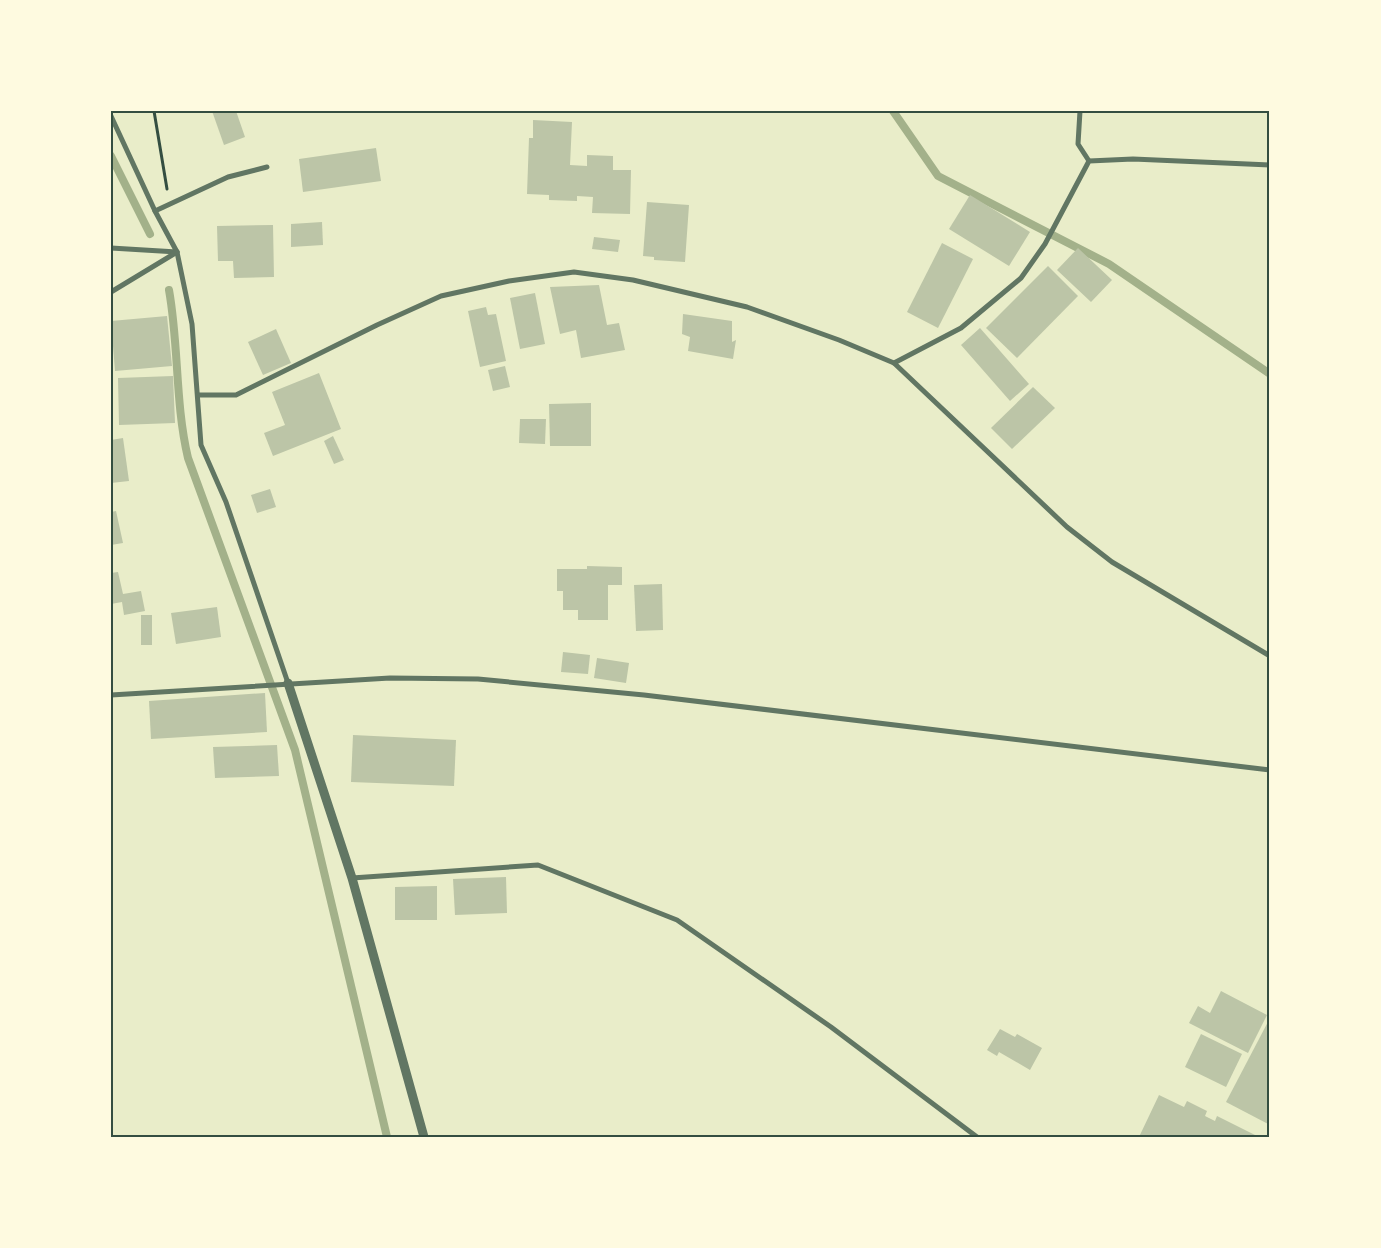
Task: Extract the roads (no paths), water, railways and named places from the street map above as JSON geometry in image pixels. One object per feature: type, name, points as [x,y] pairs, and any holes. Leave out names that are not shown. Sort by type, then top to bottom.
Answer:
[{"type":"street","points":[[1080,111],[1078,144],[1089,161]]},
{"type":"street","points":[[111,116],[155,211],[177,252],[192,324],[201,445],[226,502],[352,878],[424,1137]]},
{"type":"street","points":[[1089,161],[1133,159],[1270,165]]},
{"type":"street","points":[[894,363],[961,328],[1021,278],[1045,244],[1089,161]]},
{"type":"street","points":[[155,211],[228,177],[267,167]]},
{"type":"street","points":[[111,248],[177,252]]},
{"type":"street","points":[[111,292],[177,252]]},
{"type":"street","points":[[198,395],[236,395],[377,325],[441,296],[509,281],[574,272],[633,280],[747,307],[839,340],[894,363],[1067,527],[1112,562],[1270,656]]},
{"type":"street","points":[[111,695],[390,678],[478,679],[555,685],[1270,770]]},
{"type":"street","points":[[352,878],[538,865],[677,920],[839,1033],[977,1137]]},
{"type":"waterway","points":[[893,111],[938,176],[1109,264],[1270,374]]},
{"type":"waterway","points":[[111,156],[150,234]]},
{"type":"waterway","points":[[169,290],[181,416],[188,458],[295,750],[387,1137]]}]
